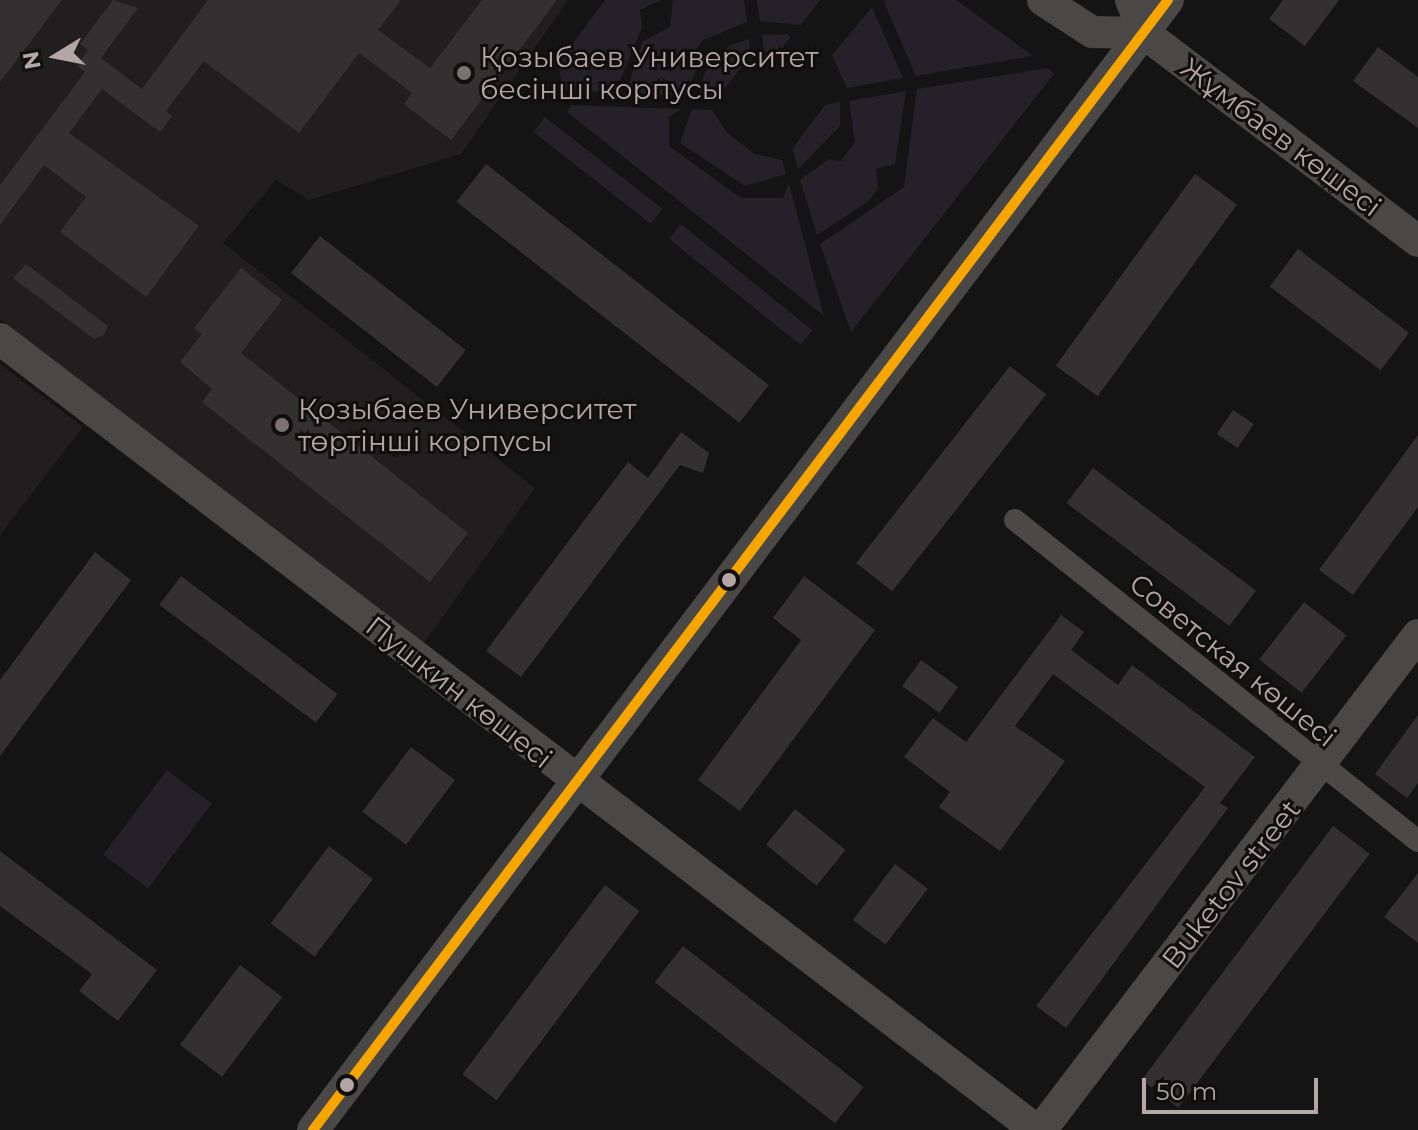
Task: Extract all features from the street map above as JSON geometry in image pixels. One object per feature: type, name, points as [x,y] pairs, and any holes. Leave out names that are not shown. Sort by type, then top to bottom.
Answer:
[{"type":"street","points":[[1043,0],[1092,32],[1144,33]]},
{"type":"street","points":[[1131,0],[1144,33]]},
{"type":"street","points":[[313,1130],[1168,0]]},
{"type":"street","name":"Жұмбаев көшесі","points":[[1144,33],[1418,241]]},
{"type":"street","name":"Пушкин көшесі","points":[[0,339],[576,783],[1038,1130]]},
{"type":"street","name":"Советская көшесі","points":[[1015,520],[1319,768],[1418,841]]},
{"type":"street","name":"Buketov street","points":[[1038,1130],[1319,768],[1418,635]]},
{"type":"shaded area","points":[[0,0],[568,0],[461,154],[309,200],[276,180],[223,243],[535,488],[424,643],[0,319]]},
{"type":"shaded area","points":[[605,0],[661,0],[640,10],[642,27],[615,93],[563,90],[558,63]]},
{"type":"shaded area","points":[[673,0],[744,0],[747,22],[703,40],[691,57],[697,67],[686,96],[626,93],[642,42],[670,27]]},
{"type":"shaded area","points":[[757,0],[820,0],[801,25],[760,21]]},
{"type":"shaded area","points":[[883,0],[956,0],[1033,56],[916,76]]},
{"type":"shaded area","points":[[872,7],[903,78],[847,88],[832,55]]},
{"type":"shaded area","points":[[787,34],[791,37],[777,54],[764,52],[762,35]]},
{"type":"shaded area","points":[[749,39],[751,55],[717,98],[696,97],[705,72],[729,46]]},
{"type":"shaded area","points":[[1048,68],[1054,74],[851,332],[820,244],[904,187],[917,89]]},
{"type":"shaded area","points":[[906,91],[895,164],[876,169],[878,188],[869,201],[817,235],[800,180],[829,159],[841,161],[855,142],[849,101]]},
{"type":"shaded area","points":[[840,102],[840,126],[798,169],[792,149],[825,105]]},
{"type":"shaded area","points":[[571,105],[681,109],[669,117],[669,146],[741,198],[783,198],[789,183],[824,316],[567,112]]},
{"type":"shaded area","points":[[692,109],[712,110],[727,133],[755,154],[782,160],[786,174],[745,186],[680,143]]},
{"type":"shaded area","points":[[545,117],[662,209],[651,224],[533,132]]},
{"type":"shaded area","points":[[681,224],[812,330],[800,345],[669,239]]},
{"type":"shaded area","points":[[0,364],[83,427],[0,535]]},
{"type":"shaded area","points":[[167,770],[212,804],[148,888],[103,855]]},
{"type":"building","points":[[0,0],[62,0],[0,82]]},
{"type":"building","points":[[113,0],[138,8],[101,58],[142,89],[208,0],[401,0],[378,30],[430,68],[482,0],[557,0],[451,140],[404,104],[412,93],[359,53],[299,133],[204,61],[166,111],[172,116],[160,132],[102,89],[69,133],[199,226],[146,297],[60,232],[86,197],[44,165],[0,225],[0,185],[85,72],[77,66],[88,50],[80,44]]},
{"type":"building","points":[[1283,0],[1339,0],[1305,46],[1269,19]]},
{"type":"building","points":[[1378,47],[1418,77],[1418,128],[1353,81]]},
{"type":"building","points":[[486,164],[769,385],[739,423],[456,202]]},
{"type":"building","points":[[1195,174],[1237,205],[1098,396],[1056,366]]},
{"type":"building","points":[[320,236],[466,350],[437,387],[291,273]]},
{"type":"building","points":[[1298,249],[1409,333],[1381,370],[1270,287]]},
{"type":"building","points":[[26,264],[108,326],[104,335],[94,339],[13,278]]},
{"type":"building","name":"Қозыбаев Университет төртінші корпусы","points":[[241,268],[282,300],[241,353],[468,533],[430,582],[202,402],[212,389],[180,362],[202,334],[194,328]]},
{"type":"building","points":[[1010,366],[1046,394],[892,591],[856,563]]},
{"type":"building","points":[[1233,410],[1254,424],[1238,448],[1217,434]]},
{"type":"building","points":[[681,432],[709,453],[703,473],[680,465],[521,677],[486,651],[628,462],[648,478]]},
{"type":"building","points":[[1418,435],[1418,507],[1353,595],[1319,570]]},
{"type":"building","points":[[1093,468],[1256,591],[1229,626],[1067,503]]},
{"type":"building","points":[[95,552],[131,580],[0,756],[0,680]]},
{"type":"building","points":[[181,576],[338,694],[316,723],[159,605]]},
{"type":"building","points":[[804,576],[875,630],[740,811],[698,780],[801,640],[773,618]]},
{"type":"building","points":[[1304,602],[1347,635],[1302,693],[1259,660]]},
{"type":"building","points":[[1061,615],[1084,632],[1071,650],[1118,685],[1132,665],[1255,757],[1220,803],[1228,808],[1066,1028],[1036,1006],[1205,787],[1053,674],[1015,726],[1065,761],[1000,851],[939,807],[950,792],[904,757],[933,718],[966,742]]},
{"type":"building","points":[[921,660],[958,687],[939,713],[902,686]]},
{"type":"building","points":[[1418,715],[1418,783],[1407,798],[1375,774]]},
{"type":"building","points":[[411,747],[455,780],[406,845],[362,812]]},
{"type":"building","points":[[795,809],[846,850],[817,886],[766,845]]},
{"type":"building","points":[[1333,826],[1370,854],[1178,1108],[1142,1080]]},
{"type":"building","points":[[329,846],[373,879],[315,957],[271,923]]},
{"type":"building","points":[[0,851],[157,970],[118,1021],[79,991],[92,974],[0,906]]},
{"type":"building","points":[[895,864],[928,889],[886,945],[853,920]]},
{"type":"building","points":[[1418,873],[1418,943],[1384,917]]},
{"type":"building","points":[[605,885],[639,911],[497,1100],[462,1074]]},
{"type":"building","points":[[683,946],[863,1087],[835,1123],[655,982]]},
{"type":"building","points":[[240,965],[282,997],[222,1077],[180,1045]]},
{"type":"transit line","points":[[313,1130],[1168,0]]},
{"type":"place","name":"Қозыбаев Университет бесінші корпусы","points":[[464,73]]},
{"type":"place","name":"Қозыбаев Университет төртінші корпусы","points":[[282,425]]}]
